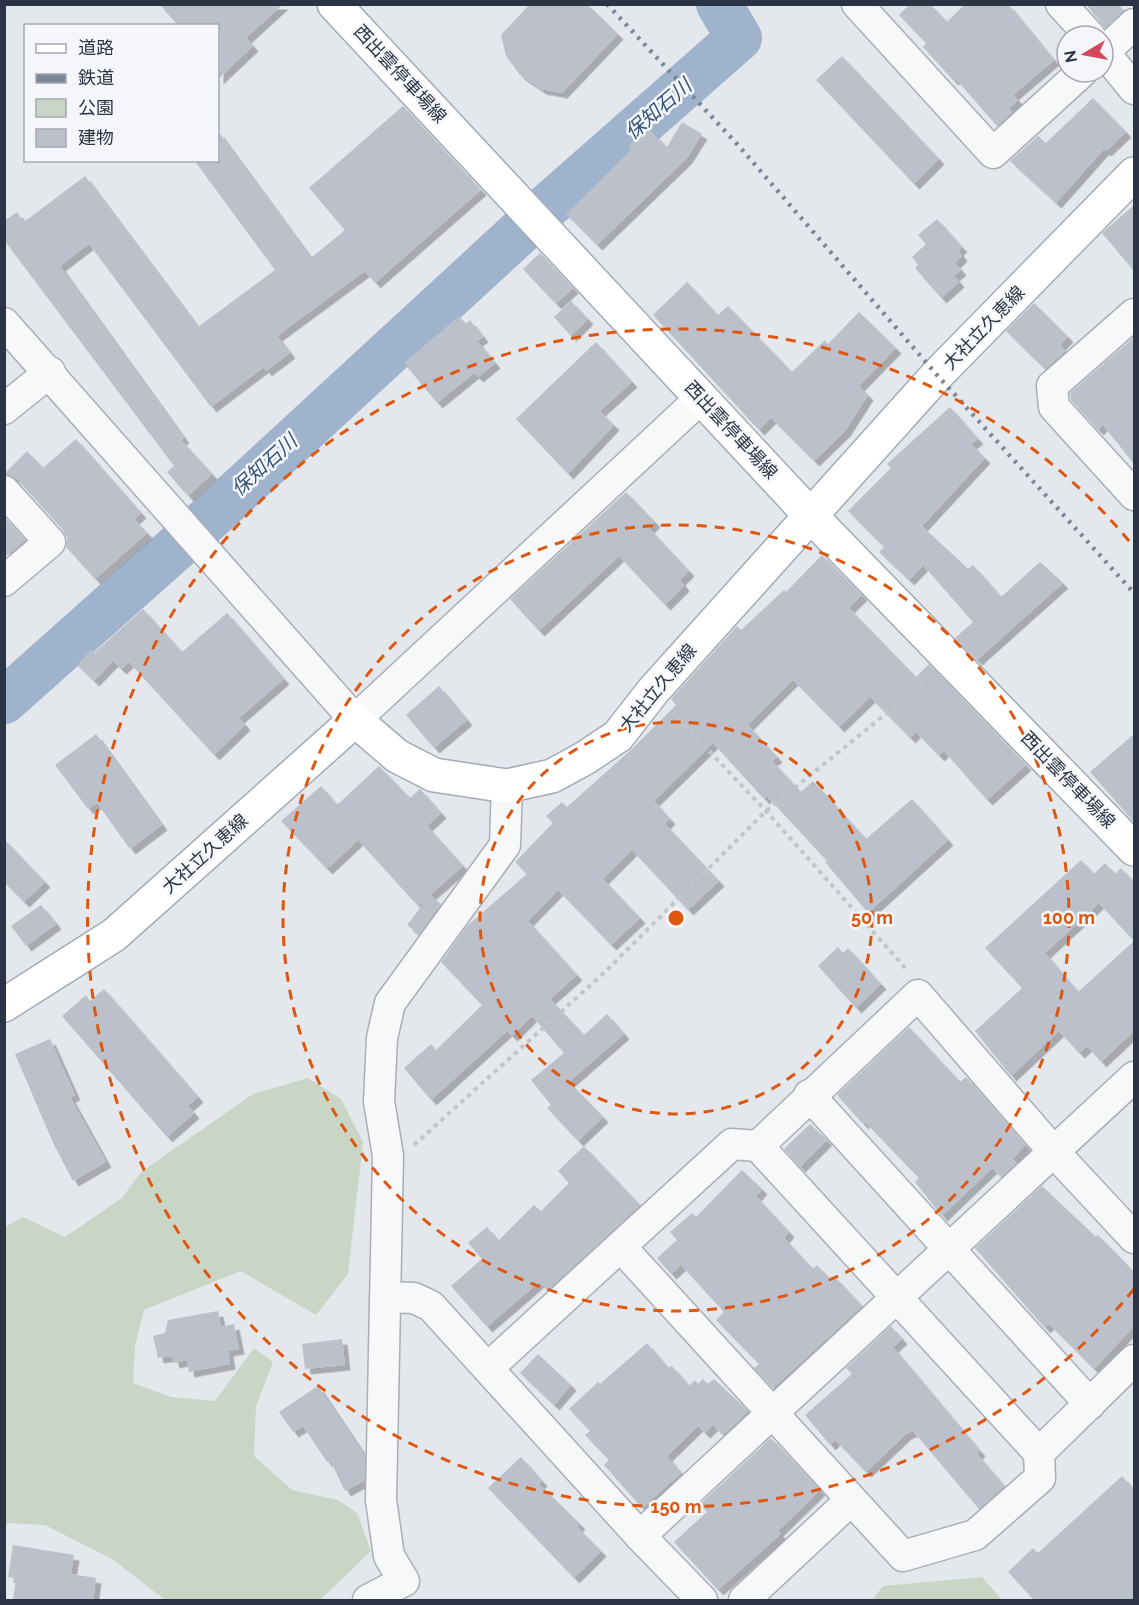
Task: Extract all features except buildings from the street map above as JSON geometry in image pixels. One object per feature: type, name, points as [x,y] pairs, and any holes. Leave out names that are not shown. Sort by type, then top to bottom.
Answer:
[{"type":"main road","name":"西出雲停車場線","points":[[334,4],[811,516],[1134,849]]},
{"type":"main road","name":"大社立久恵線","points":[[4,1005],[114,935],[355,720],[397,756],[434,775],[507,786],[552,776],[618,736],[653,692],[943,369],[1134,174]]},
{"type":"street","points":[[856,4],[993,153],[1069,84]]},
{"type":"street","points":[[1061,4],[1079,24]]},
{"type":"street","points":[[1115,37],[1134,24]]},
{"type":"street","points":[[1115,66],[1134,89]]},
{"type":"street","points":[[1134,314],[1052,386],[1054,407],[1134,495]]},
{"type":"street","points":[[4,323],[50,372],[355,720],[701,398]]},
{"type":"street","points":[[4,409],[50,372]]},
{"type":"street","points":[[4,491],[50,542],[4,581]]},
{"type":"street","points":[[368,1600],[404,1581],[388,1556],[381,1500],[388,1156],[379,1101],[382,1038],[390,1003],[505,845],[507,786]]},
{"type":"street","points":[[758,1146],[809,1095],[918,995],[1054,1152],[1134,1238]]},
{"type":"street","points":[[640,1536],[1134,1077]]},
{"type":"street","points":[[809,1095],[1090,1404]]},
{"type":"street","points":[[489,1367],[732,1144],[758,1146],[1039,1453],[1040,1478],[975,1535],[903,1556],[621,1246]]},
{"type":"street","points":[[385,1297],[414,1298],[431,1306],[489,1367],[640,1536],[702,1600]]},
{"type":"street","points":[[1039,1453],[1134,1360]]},
{"type":"street","points":[[744,1600],[851,1500]]},
{"type":"path","points":[[388,1156],[405,1153],[605,972],[766,812],[953,660]]},
{"type":"path","points":[[653,692],[766,812],[912,975],[918,995]]},
{"type":"green space","points":[[308,1078],[341,1099],[363,1142],[348,1274],[316,1315],[241,1271],[144,1310],[135,1346],[133,1383],[171,1397],[215,1401],[254,1348],[273,1362],[256,1406],[254,1456],[292,1490],[338,1500],[357,1513],[371,1551],[320,1600],[165,1600],[112,1559],[45,1525],[8,1523],[5,1527],[5,1227],[23,1217],[65,1237],[122,1198],[141,1172],[253,1094]]},
{"type":"green space","points":[[982,1577],[1002,1600],[872,1600],[883,1586]]},
{"type":"waterway","name":"保知石川","points":[[548,206],[739,38],[719,4]]},
{"type":"waterway","name":"保知石川","points":[[4,701],[206,521],[523,229]]},
{"type":"railway","points":[[607,4],[738,145],[937,375],[1134,593]]}]
